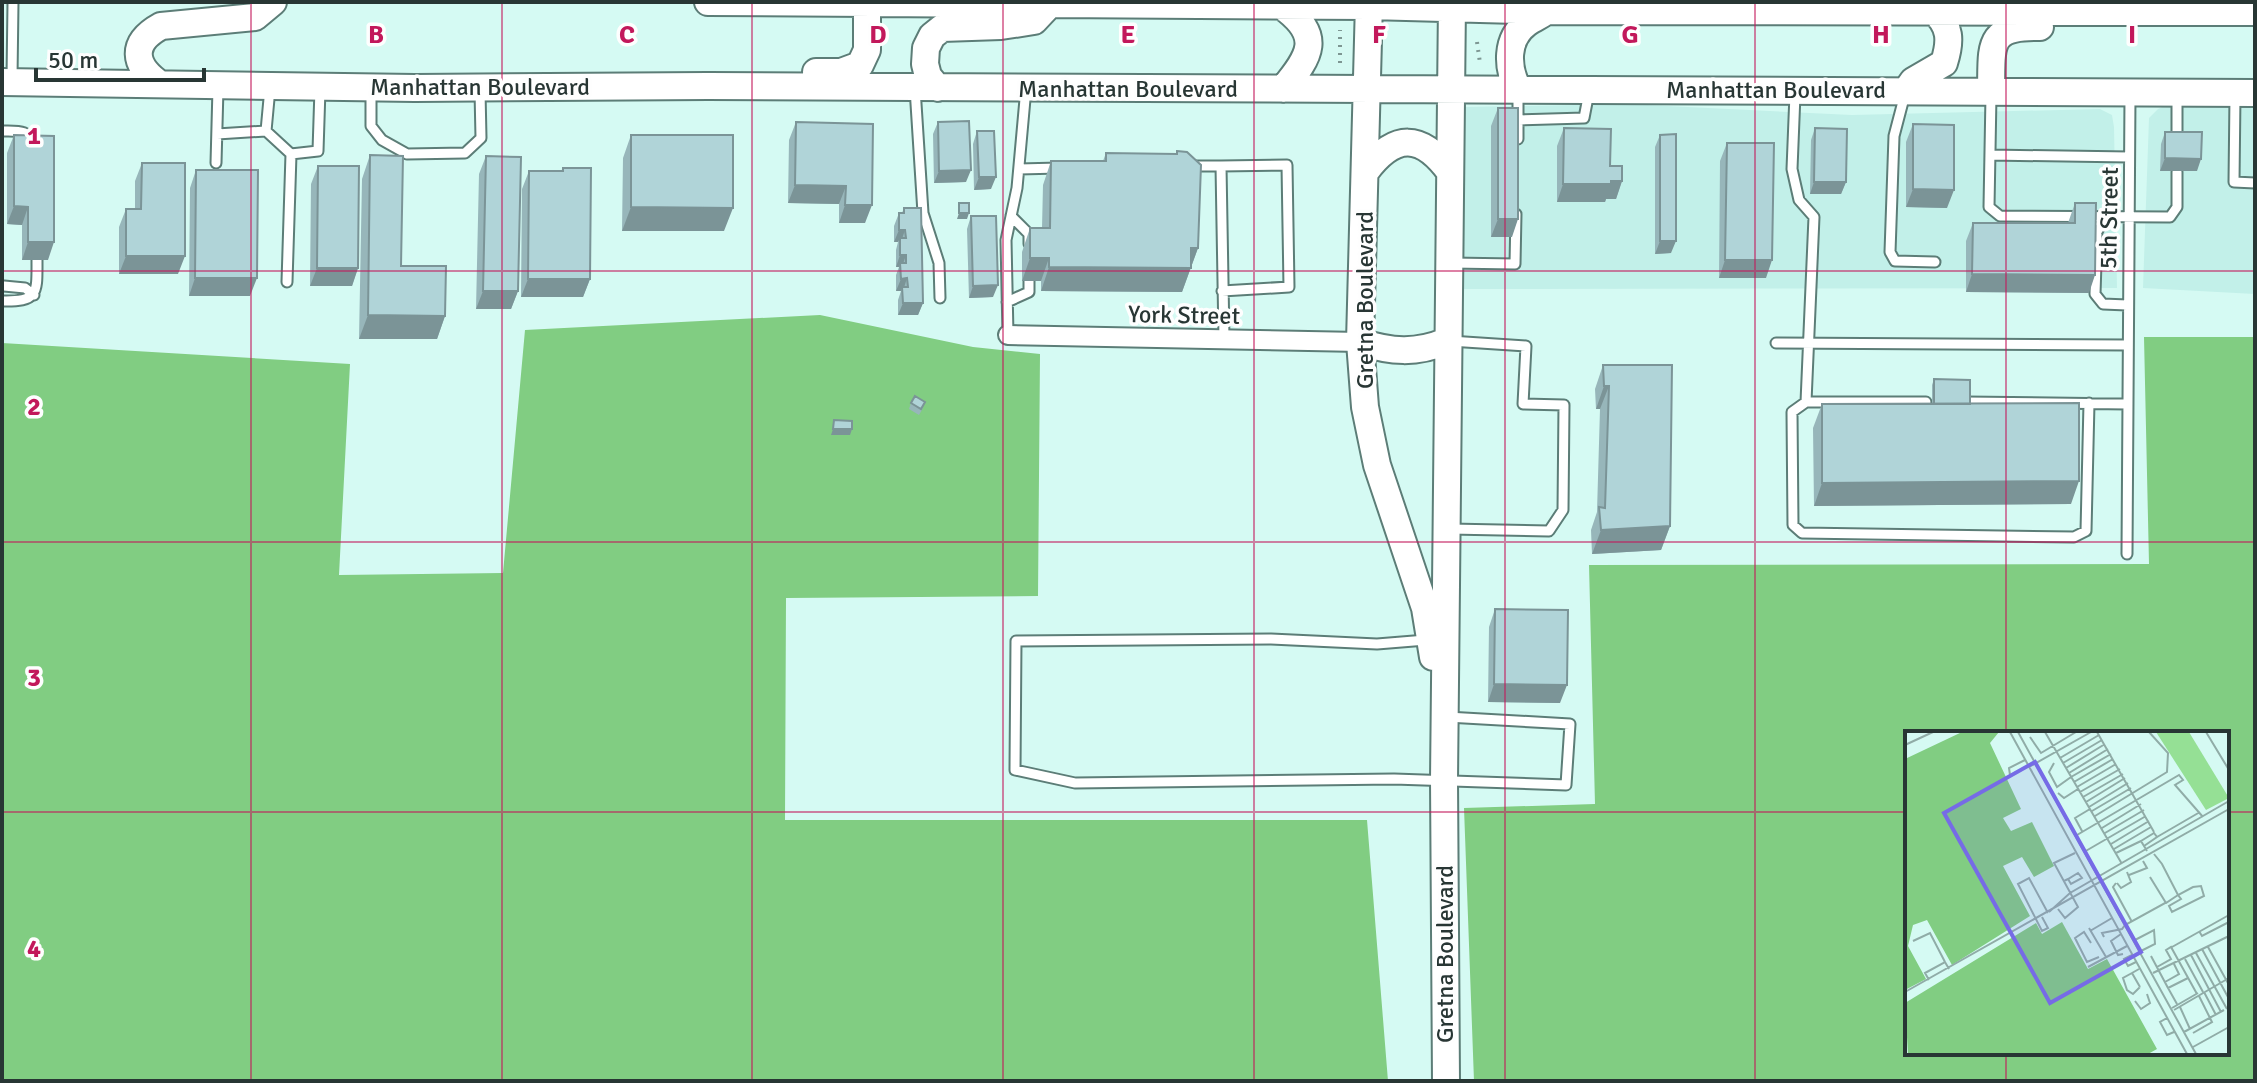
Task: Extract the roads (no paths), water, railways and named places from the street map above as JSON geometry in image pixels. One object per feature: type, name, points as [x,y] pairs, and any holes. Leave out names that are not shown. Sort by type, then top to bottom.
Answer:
[{"type":"street","points":[[160,84],[140,66],[141,43],[149,32],[161,26],[255,17],[273,2]]},
{"type":"street","points":[[708,2],[2251,9]]},
{"type":"street","points":[[708,86],[732,72],[841,72],[860,65],[867,50],[867,2]]},
{"type":"street","points":[[926,88],[926,48],[932,36],[942,28],[1001,26],[1034,21],[1066,3]]},
{"type":"street","name":"Gretna Boulevard","points":[[1369,4],[1360,342],[1365,407],[1377,465],[1425,608],[1435,673],[1444,780]]},
{"type":"street","name":"Gretna Boulevard","points":[[1446,1081],[1444,717],[1452,5]]},
{"type":"street","points":[[1282,6],[1298,17],[1308,34],[1304,63],[1283,89]]},
{"type":"street","points":[[1906,91],[1913,81],[1944,63],[1949,48],[1949,30],[1933,6]]},
{"type":"street","points":[[1518,89],[1510,74],[1508,59],[1524,24],[1542,7]]},
{"type":"street","points":[[1991,91],[1992,57],[1996,40],[2003,31],[2015,27],[2097,27],[2107,22],[2112,7]]},
{"type":"street","name":"Manhattan Boulevard","points":[[7,82],[371,87],[2245,93]]},
{"type":"street","points":[[1366,171],[1380,152],[1400,143],[1423,146],[1436,153],[1450,172]]},
{"type":"street","name":"York Street","points":[[1008,335],[1360,342]]},
{"type":"street","points":[[1360,342],[1382,349],[1425,350],[1447,341]]},
{"type":"lane","points":[[7,82],[13,2]]},
{"type":"lane","points":[[216,163],[219,85]]},
{"type":"lane","points":[[266,131],[271,86]]},
{"type":"lane","points":[[217,134],[266,131],[291,154],[318,151],[320,86]]},
{"type":"lane","points":[[371,87],[371,126],[382,140],[407,154],[465,153],[481,138],[480,87]]},
{"type":"lane","points":[[926,88],[923,213],[939,263],[940,298]]},
{"type":"lane","points":[[1008,335],[1006,240],[1019,169],[1026,88]]},
{"type":"lane","points":[[1518,89],[1518,152]]},
{"type":"lane","points":[[1519,120],[1584,118],[1590,89]]},
{"type":"lane","points":[[1795,90],[1792,169],[1799,200],[1814,217],[1806,402]]},
{"type":"lane","points":[[1906,91],[1894,136],[1890,252],[1895,261],[1935,262]]},
{"type":"lane","points":[[1991,91],[1989,207],[2000,216],[2170,217],[2177,207],[2177,172]]},
{"type":"lane","name":"5th Street","points":[[2127,554],[2130,92]]},
{"type":"lane","points":[[2177,92],[2177,141]]},
{"type":"lane","points":[[2245,93],[2234,182],[2255,183]]},
{"type":"lane","points":[[2,131],[27,133],[34,143],[35,154]]},
{"type":"lane","points":[[287,282],[291,154]]},
{"type":"lane","points":[[1990,155],[2129,157]]},
{"type":"lane","points":[[1174,167],[1287,165],[1289,287],[1222,291]]},
{"type":"lane","points":[[1221,166],[1224,339]]},
{"type":"lane","points":[[1019,169],[1065,168]]},
{"type":"lane","points":[[1448,263],[1515,264],[1516,200]]},
{"type":"lane","points":[[1011,216],[1029,234],[1029,252]]},
{"type":"lane","points":[[2105,217],[2097,232],[2095,294],[2103,304],[2127,305]]},
{"type":"lane","points":[[2,301],[26,301],[34,295],[37,290],[37,260]]},
{"type":"lane","points":[[1007,302],[1029,292],[1029,281]]},
{"type":"lane","points":[[4,286],[25,288],[34,295]]},
{"type":"lane","points":[[1446,529],[1549,531],[1563,510],[1564,405],[1523,404],[1526,346],[1447,341]]},
{"type":"lane","points":[[1776,343],[2127,345]]},
{"type":"lane","points":[[1926,402],[1806,402],[1792,412],[1793,525],[1802,533],[2074,537],[2086,531],[2089,403]]},
{"type":"lane","points":[[1966,402],[2127,404]]},
{"type":"lane","points":[[1430,640],[1377,644],[1271,639],[1016,641],[1015,770],[1075,783],[1444,780],[1566,785],[1570,724],[1444,717]]}]
